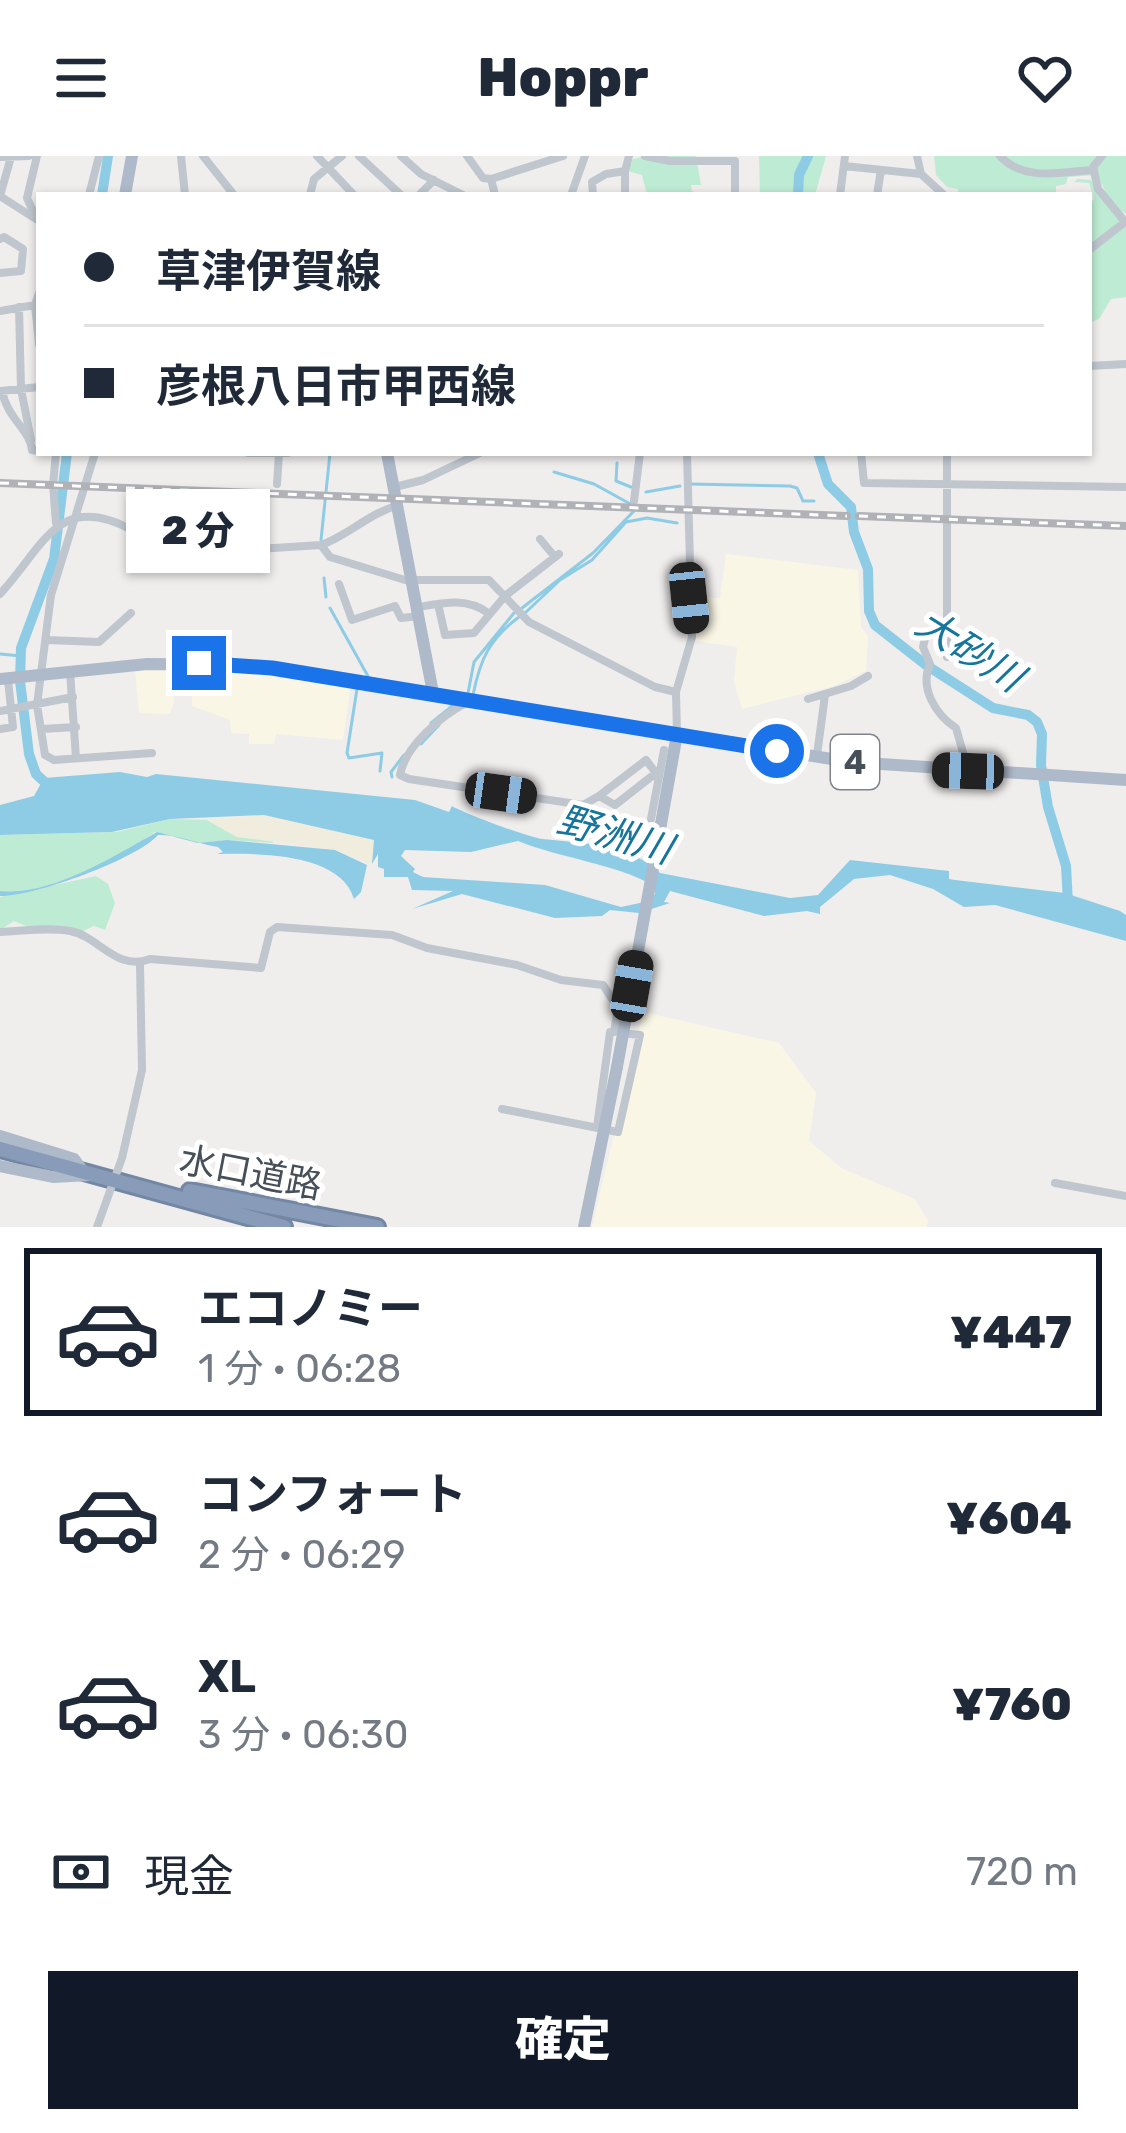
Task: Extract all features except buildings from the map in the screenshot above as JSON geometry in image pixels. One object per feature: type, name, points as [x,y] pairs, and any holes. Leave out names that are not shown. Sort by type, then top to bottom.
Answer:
[{"type":"highway","name":"水口道路","points":[[0,1149],[284,1227]]},
{"type":"highway","name":"水口道路","points":[[114,1178],[377,1227]]},
{"type":"main road","points":[[126,192],[132,156]]},
{"type":"main road","points":[[19,677],[147,664],[248,665],[433,693],[388,456]]},
{"type":"main road","name":"4","points":[[433,693],[816,757],[1126,780]]},
{"type":"main road","points":[[584,1227],[617,1067],[662,775],[677,734]]},
{"type":"main road","points":[[0,1136],[74,1159],[90,1172]]},
{"type":"main road","points":[[0,1166],[68,1178],[90,1172]]},
{"type":"street","points":[[0,157],[33,156],[27,198],[36,216]]},
{"type":"street","points":[[90,192],[99,156]]},
{"type":"street","points":[[181,156],[185,192]]},
{"type":"street","points":[[203,156],[232,192]]},
{"type":"street","points":[[316,156],[351,192]]},
{"type":"street","points":[[311,192],[314,179],[342,156]]},
{"type":"street","points":[[359,156],[398,192]]},
{"type":"street","points":[[401,156],[457,192]]},
{"type":"street","points":[[467,156],[483,178],[491,179],[563,156]]},
{"type":"street","points":[[573,192],[585,156]]},
{"type":"street","points":[[625,192],[629,156]]},
{"type":"street","points":[[645,156],[670,161],[735,158],[735,192]]},
{"type":"street","points":[[917,156],[921,174],[941,192]]},
{"type":"street","points":[[1000,156],[1019,171],[1030,173],[1093,170]]},
{"type":"street","points":[[1092,248],[1126,222],[1098,189],[1093,170],[1102,156]]},
{"type":"street","points":[[11,157],[0,196],[36,219]]},
{"type":"street","points":[[840,192],[845,161],[921,174]]},
{"type":"street","points":[[878,192],[880,170]]},
{"type":"street","points":[[592,192],[592,182],[598,178],[625,171]]},
{"type":"street","points":[[491,179],[494,192]]},
{"type":"street","points":[[422,192],[434,180]]},
{"type":"street","points":[[219,192],[226,182]]},
{"type":"street","points":[[2,217],[7,203]]},
{"type":"street","points":[[0,239],[22,249],[21,271],[0,273]]},
{"type":"street","points":[[36,302],[36,315]]},
{"type":"street","points":[[0,311],[35,305]]},
{"type":"street","points":[[19,307],[22,389],[35,439]]},
{"type":"street","points":[[1092,366],[1126,365]]},
{"type":"street","points":[[35,439],[7,412],[1,392],[36,387]]},
{"type":"street","points":[[56,456],[56,524]]},
{"type":"street","points":[[0,729],[14,727],[19,677],[47,640],[51,595],[94,456]]},
{"type":"street","points":[[277,484],[279,456]]},
{"type":"street","points":[[395,487],[423,480],[474,456]]},
{"type":"street","points":[[634,502],[640,456]]},
{"type":"street","points":[[677,734],[676,692],[692,637],[687,456]]},
{"type":"street","points":[[861,456],[864,483],[1126,487]]},
{"type":"street","points":[[947,456],[947,658]]},
{"type":"street","points":[[0,594],[56,524],[74,517],[118,523],[173,554],[321,544],[380,510],[399,506]]},
{"type":"street","points":[[438,604],[445,635],[474,633],[505,596],[556,556],[540,539]]},
{"type":"street","points":[[321,544],[326,561],[404,580],[483,579],[530,622],[655,687],[676,692]]},
{"type":"street","points":[[340,584],[352,620],[394,606],[401,618],[438,604],[479,606],[488,613]]},
{"type":"street","points":[[47,640],[99,642],[131,613]]},
{"type":"street","points":[[926,639],[923,647],[930,666],[926,676],[931,698],[940,717],[956,728],[968,771]]},
{"type":"street","points":[[70,670],[76,758]]},
{"type":"street","points":[[808,699],[868,676]]},
{"type":"street","points":[[19,677],[36,705],[46,755],[54,760],[152,753]]},
{"type":"street","points":[[816,757],[825,695]]},
{"type":"street","points":[[0,711],[73,697]]},
{"type":"street","points":[[470,699],[440,718],[403,764],[400,775],[583,805],[646,760],[662,775]]},
{"type":"street","points":[[41,729],[76,727]]},
{"type":"street","points":[[662,775],[664,749]]},
{"type":"street","points":[[598,796],[615,805],[662,775]]},
{"type":"street","points":[[0,932],[71,931],[110,954],[140,964],[150,959],[261,968],[270,932],[277,927],[362,930],[517,965],[560,980],[603,986],[618,1008],[614,1032]]},
{"type":"street","points":[[97,1227],[142,1070],[140,964]]},
{"type":"street","points":[[502,1109],[618,1132],[640,1035],[610,1032],[601,1128]]},
{"type":"street","points":[[1054,1183],[1126,1196]]},
{"type":"shaded area","points":[[726,554],[858,570],[861,627],[868,636],[866,671],[834,686],[742,709],[734,682],[737,647],[696,641],[694,596],[720,598]]},
{"type":"shaded area","points":[[173,668],[170,714],[139,713],[135,670]]},
{"type":"shaded area","points":[[193,669],[351,685],[343,740],[276,734],[274,744],[249,744],[249,734],[231,733],[230,720],[192,706]]},
{"type":"shaded area","points":[[643,1012],[779,1043],[816,1093],[809,1141],[843,1169],[915,1199],[928,1221],[926,1227],[592,1227]]},
{"type":"green space","points":[[696,156],[701,185],[691,185],[695,192],[646,192],[642,175],[628,171],[633,159]]},
{"type":"green space","points":[[759,156],[826,156],[816,192],[760,192]]},
{"type":"green space","points":[[934,156],[1126,156],[1126,214],[1112,205],[1097,175],[1068,177],[1066,184],[1056,186],[1056,192],[958,192],[936,175]]},
{"type":"green space","points":[[1091,180],[1126,227],[1126,297],[1111,299],[1092,322],[1094,199],[1089,183],[1074,182]]},
{"type":"green space","points":[[170,819],[207,820],[237,837],[273,839],[273,843],[198,843],[155,832],[60,882],[0,891],[0,835],[117,832]]},
{"type":"green space","points":[[96,876],[108,884],[115,903],[105,930],[94,926],[81,932],[33,929],[14,921],[0,930],[0,897]]},
{"type":"sand","points":[[264,815],[375,840],[372,864],[335,850],[237,837],[207,820]]},
{"type":"water","points":[[156,774],[415,800],[449,812],[452,806],[536,838],[621,851],[660,873],[790,898],[818,895],[850,860],[949,871],[949,879],[1065,893],[1120,911],[1126,915],[1126,941],[995,905],[964,907],[933,889],[890,875],[854,879],[820,907],[820,914],[764,916],[670,891],[664,902],[670,903],[639,913],[610,910],[602,916],[555,918],[462,894],[412,909],[453,891],[412,890],[408,877],[384,877],[378,854],[372,864],[374,840],[264,815],[170,819],[112,832],[0,835],[0,805],[34,796],[44,778]],"holes":[[[518,841],[639,878],[655,886],[655,894],[649,901],[621,907],[545,885],[423,877],[401,856],[405,850],[471,852]]]},
{"type":"water","points":[[157,832],[171,836],[158,835],[129,855],[84,875],[36,890],[0,896],[0,891],[61,881]]},
{"type":"water","points":[[227,840],[335,850],[367,865],[361,892],[354,899],[333,872],[316,864],[275,856],[217,854],[223,852],[218,847],[200,843]]},
{"type":"waterway","points":[[102,192],[108,156]]},
{"type":"waterway","name":"大砂川","points":[[798,192],[799,175],[808,156]]},
{"type":"waterway","points":[[49,786],[36,774],[29,754],[21,648],[54,559],[67,456]]},
{"type":"waterway","points":[[321,540],[330,456]]},
{"type":"waterway","name":"大砂川","points":[[819,456],[828,484],[851,507],[854,532],[868,569],[869,611],[875,625],[993,708],[1028,715],[1037,722],[1048,807],[1066,866],[1068,903]]},
{"type":"waterway","points":[[617,463],[616,481],[631,487]]},
{"type":"waterway","points":[[554,472],[594,484],[634,506]]},
{"type":"waterway","points":[[690,484],[790,486],[797,488],[803,501],[814,501]]},
{"type":"waterway","points":[[646,492],[680,486]]},
{"type":"waterway","points":[[522,608],[593,553],[634,511]]},
{"type":"waterway","points":[[525,613],[560,580],[592,560],[626,522],[647,518],[677,523]]},
{"type":"waterway","points":[[324,578],[326,597]]},
{"type":"waterway","points":[[330,608],[369,678]]},
{"type":"waterway","points":[[468,693],[474,662],[514,613]]},
{"type":"waterway","points":[[473,695],[487,651],[519,617]]},
{"type":"waterway","points":[[0,654],[21,656]]},
{"type":"waterway","points":[[357,689],[347,753],[349,758],[382,753],[380,771]]},
{"type":"waterway","points":[[431,723],[456,703]]},
{"type":"waterway","points":[[421,744],[439,725]]},
{"type":"waterway","points":[[392,777],[404,755]]},
{"type":"railway","points":[[0,483],[847,516]]},
{"type":"railway","points":[[859,516],[1126,526]]},
{"type":"route","points":[[199,663],[272,668],[777,751]]},
{"type":"water label","name":"野洲川","points":[[615,834]]}]
